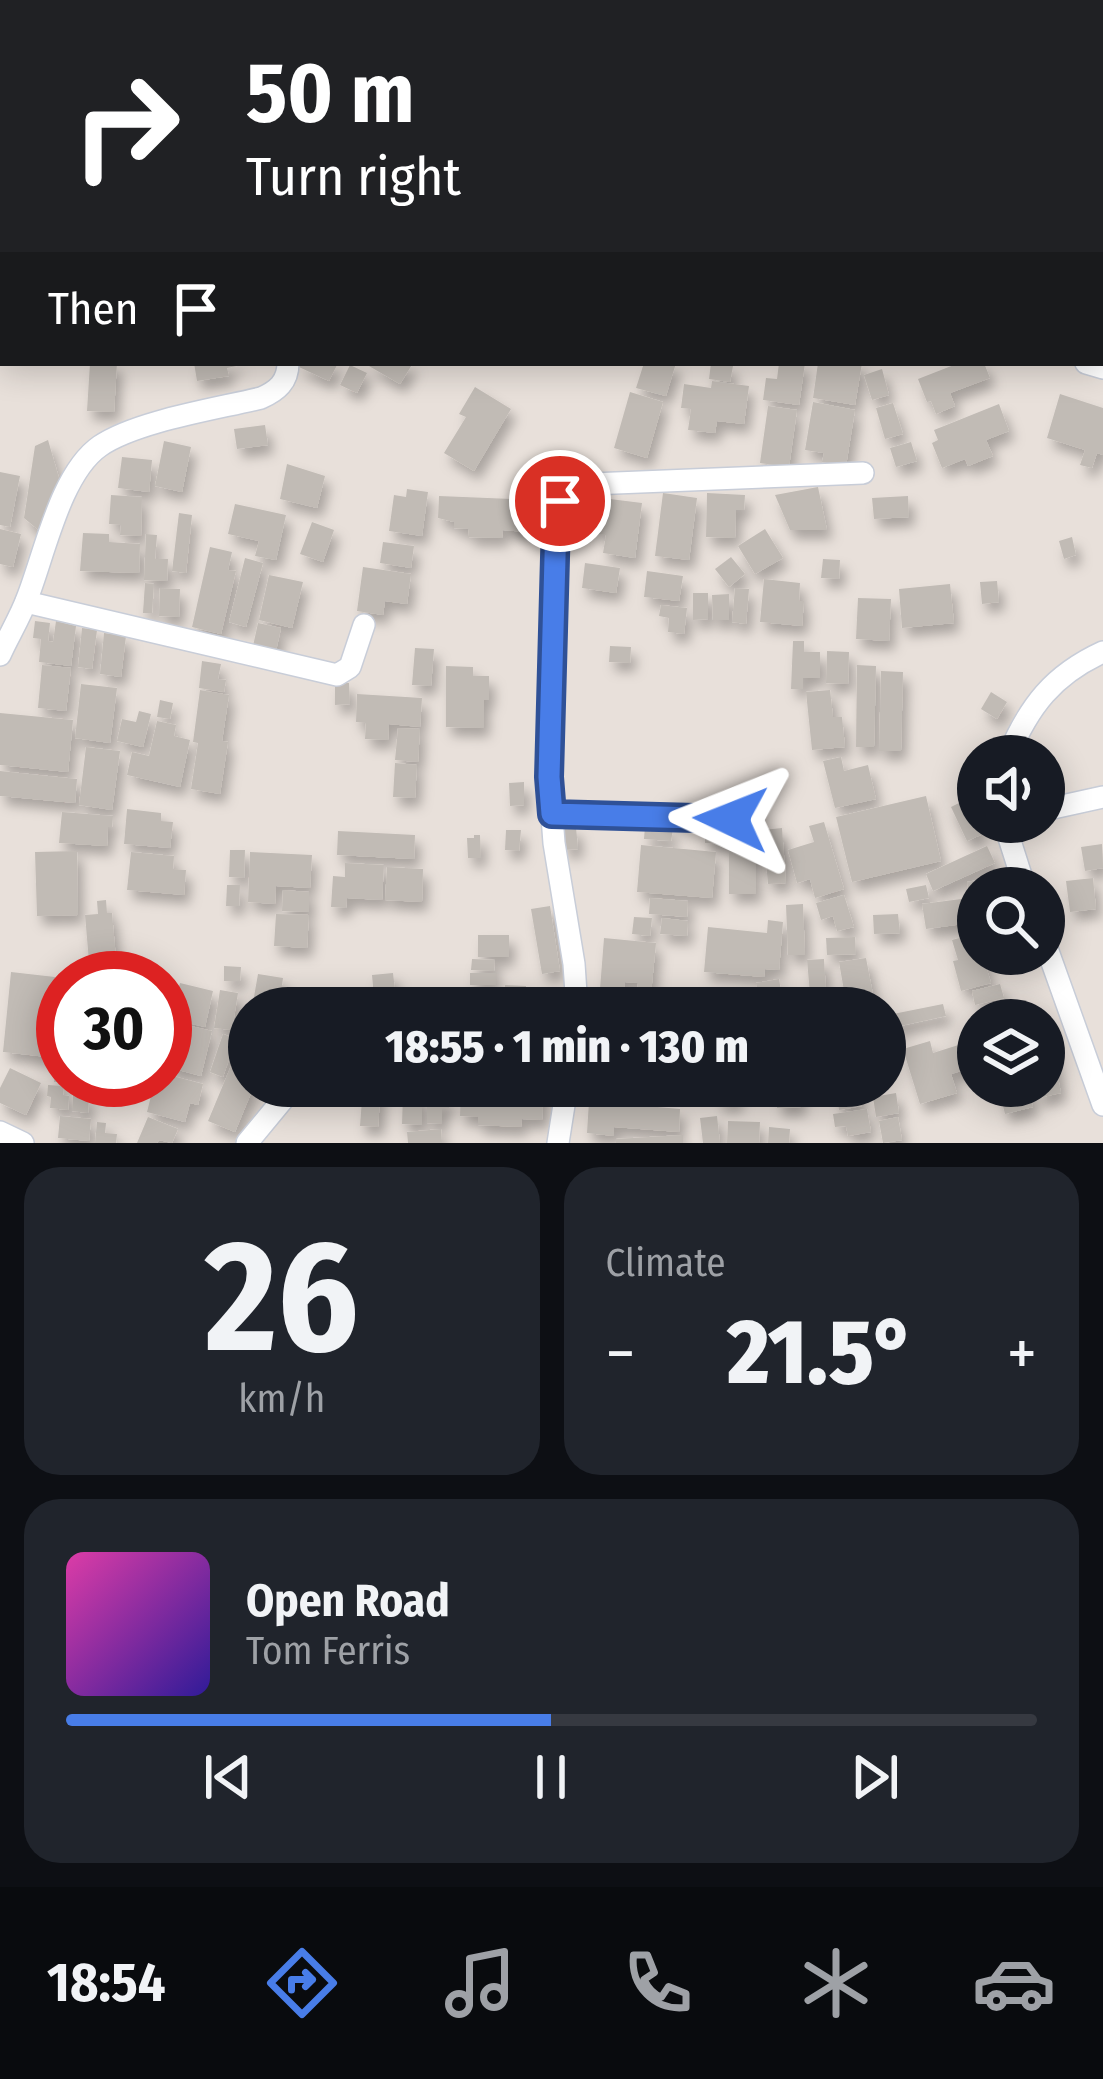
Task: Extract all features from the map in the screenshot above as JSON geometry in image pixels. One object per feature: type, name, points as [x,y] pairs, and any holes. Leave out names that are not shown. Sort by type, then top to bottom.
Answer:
[{"type":"street","points":[[2,646],[26,602],[68,486],[85,459],[115,438],[273,393],[284,382],[287,366]]},
{"type":"street","points":[[576,987],[549,777],[556,521],[565,492],[591,484],[862,473]]},
{"type":"street","points":[[26,602],[337,675],[350,668],[364,625]]},
{"type":"street","points":[[1018,735],[1030,710],[1053,684],[1103,652]]},
{"type":"street","points":[[1065,805],[1103,796]]},
{"type":"street","points":[[552,814],[731,819]]},
{"type":"street","points":[[1057,975],[1103,1105]]},
{"type":"street","points":[[247,1143],[277,1107]]},
{"type":"street","points":[[558,1143],[564,1107]]},
{"type":"street","points":[[0,1132],[23,1143]]},
{"type":"building","points":[[90,366],[117,366],[114,412],[87,411]]},
{"type":"building","points":[[194,366],[236,366],[227,368],[229,376],[197,381]]},
{"type":"building","points":[[300,366],[336,366],[329,381]]},
{"type":"building","points":[[350,366],[367,373],[357,393],[340,385]]},
{"type":"building","points":[[369,366],[411,366],[400,384]]},
{"type":"building","points":[[643,366],[675,366],[666,396],[636,388]]},
{"type":"building","points":[[711,366],[733,366],[730,382],[709,379]]},
{"type":"building","points":[[779,366],[805,366],[799,405],[763,400],[766,378],[777,379]]},
{"type":"building","points":[[818,366],[862,366],[855,405],[813,398]]},
{"type":"building","points":[[951,366],[985,366],[990,378],[950,393],[955,406],[936,414],[918,379]]},
{"type":"building","points":[[882,369],[889,395],[872,400],[864,375]]},
{"type":"building","points":[[712,381],[749,386],[744,424],[717,421],[715,433],[688,430],[691,409],[681,408],[684,384],[711,388]]},
{"type":"building","points":[[475,387],[511,409],[474,471],[444,453],[466,417],[459,414]]},
{"type":"building","points":[[630,392],[663,402],[647,458],[614,448]]},
{"type":"building","points":[[1060,394],[1103,408],[1103,455],[1097,453],[1092,468],[1080,465],[1085,450],[1047,438]]},
{"type":"building","points":[[813,402],[855,410],[846,466],[822,462],[824,453],[805,450]]},
{"type":"building","points":[[893,403],[903,434],[885,439],[876,408]]},
{"type":"building","points":[[999,404],[1009,431],[986,440],[993,456],[968,466],[965,459],[942,468],[932,443],[938,440],[934,430]]},
{"type":"building","points":[[768,406],[797,410],[789,467],[760,463]]},
{"type":"building","points":[[265,425],[268,445],[237,449],[234,429]]},
{"type":"building","points":[[48,440],[59,478],[41,532],[24,518],[35,446]]},
{"type":"building","points":[[164,441],[191,447],[182,492],[155,486]]},
{"type":"building","points":[[911,442],[917,461],[896,467],[890,448]]},
{"type":"building","points":[[565,452],[567,469],[549,470],[547,454]]},
{"type":"building","points":[[122,457],[152,460],[149,492],[118,488]]},
{"type":"building","points":[[287,464],[325,476],[317,508],[280,499]]},
{"type":"building","points":[[0,472],[20,476],[10,527],[0,525]]},
{"type":"building","points":[[818,487],[827,530],[790,530],[775,495]]},
{"type":"building","points":[[407,489],[428,492],[422,536],[389,531],[394,495],[406,497]]},
{"type":"building","points":[[663,493],[697,498],[689,560],[655,556]]},
{"type":"building","points":[[707,493],[745,495],[744,510],[736,510],[735,538],[706,537]]},
{"type":"building","points":[[111,495],[142,497],[141,536],[120,535],[121,525],[109,524]]},
{"type":"building","points":[[439,496],[535,500],[534,522],[525,522],[525,532],[503,530],[502,538],[468,537],[469,529],[454,528],[454,522],[438,518]]},
{"type":"building","points":[[908,496],[909,517],[874,519],[872,498]]},
{"type":"building","points":[[610,499],[642,503],[635,558],[603,553],[606,535],[595,534],[598,513],[608,515]]},
{"type":"building","points":[[235,504],[286,515],[276,560],[255,556],[259,541],[228,534]]},
{"type":"building","points":[[179,513],[192,515],[186,573],[172,571]]},
{"type":"building","points":[[312,522],[334,530],[323,562],[300,554]]},
{"type":"building","points":[[0,529],[21,534],[13,567],[0,564]]},
{"type":"building","points":[[765,529],[783,558],[755,574],[738,546]]},
{"type":"building","points":[[83,533],[109,534],[109,542],[140,544],[139,573],[80,571]]},
{"type":"building","points":[[146,534],[157,535],[155,559],[168,559],[167,581],[144,580]]},
{"type":"building","points":[[1072,537],[1076,555],[1064,559],[1059,541]]},
{"type":"building","points":[[383,542],[414,546],[411,568],[380,563]]},
{"type":"building","points":[[210,547],[232,552],[228,570],[236,571],[221,634],[192,627]]},
{"type":"building","points":[[731,557],[745,574],[729,587],[715,569]]},
{"type":"building","points":[[245,558],[263,563],[246,627],[229,622]]},
{"type":"building","points":[[823,559],[840,560],[839,579],[821,578]]},
{"type":"building","points":[[585,563],[620,568],[616,593],[582,588]]},
{"type":"building","points":[[363,567],[411,574],[407,604],[385,601],[383,615],[357,611]]},
{"type":"building","points":[[647,571],[683,576],[679,601],[644,597]]},
{"type":"building","points":[[269,575],[303,582],[292,628],[259,620]]},
{"type":"building","points":[[764,579],[800,583],[802,626],[760,622]]},
{"type":"building","points":[[997,581],[999,602],[982,604],[980,582]]},
{"type":"building","points":[[145,583],[154,584],[152,613],[143,613]]},
{"type":"building","points":[[950,584],[954,623],[902,628],[899,589]]},
{"type":"building","points":[[160,588],[180,589],[179,617],[159,616]]},
{"type":"building","points":[[735,588],[749,589],[746,624],[732,622]]},
{"type":"building","points":[[693,593],[708,593],[708,619],[693,620]]},
{"type":"building","points":[[729,594],[729,620],[713,620],[712,595]]},
{"type":"building","points":[[858,598],[891,599],[889,641],[856,639]]},
{"type":"building","points":[[661,605],[687,608],[684,634],[668,632],[669,618],[659,616]]},
{"type":"building","points":[[35,621],[50,623],[48,641],[53,642],[56,621],[76,626],[71,666],[39,662],[41,639],[33,638]]},
{"type":"building","points":[[258,623],[281,628],[276,651],[253,646]]},
{"type":"building","points":[[82,628],[97,630],[92,669],[78,667]]},
{"type":"building","points":[[104,633],[126,636],[121,677],[100,674]]},
{"type":"building","points":[[793,641],[804,641],[804,652],[820,652],[820,678],[803,678],[803,689],[791,689]]},
{"type":"building","points":[[610,646],[631,647],[630,663],[609,662]]},
{"type":"building","points":[[415,648],[434,649],[431,686],[412,685]]},
{"type":"building","points":[[827,651],[849,652],[848,684],[826,683]]},
{"type":"building","points":[[202,661],[221,664],[218,679],[226,680],[224,692],[199,688]]},
{"type":"building","points":[[42,665],[71,668],[66,711],[38,708]]},
{"type":"building","points":[[857,665],[876,666],[874,747],[856,747]]},
{"type":"building","points":[[446,666],[473,667],[473,676],[489,676],[484,728],[446,727]]},
{"type":"building","points":[[881,671],[903,672],[901,751],[879,751]]},
{"type":"building","points":[[335,683],[349,683],[350,704],[335,705]]},
{"type":"building","points":[[81,684],[117,688],[110,743],[75,738]]},
{"type":"building","points":[[200,690],[229,695],[220,794],[191,789]]},
{"type":"building","points":[[830,690],[833,717],[842,717],[845,747],[812,750],[806,692]]},
{"type":"building","points":[[991,692],[1007,702],[997,719],[981,709]]},
{"type":"building","points":[[357,694],[422,698],[420,727],[389,724],[388,740],[365,739],[366,723],[356,722]]},
{"type":"building","points":[[160,700],[173,703],[170,719],[157,717]]},
{"type":"building","points":[[139,711],[151,714],[143,747],[117,741],[122,719],[136,722]]},
{"type":"building","points":[[0,713],[73,720],[68,772],[0,765]]},
{"type":"building","points":[[157,721],[176,725],[174,736],[190,740],[180,787],[127,775],[132,752],[149,756]]},
{"type":"building","points":[[398,728],[420,729],[418,762],[395,760]]},
{"type":"building","points":[[86,747],[120,751],[112,810],[79,805]]},
{"type":"building","points":[[841,757],[844,771],[868,765],[876,799],[835,808],[823,761]]},
{"type":"building","points":[[395,763],[417,765],[415,798],[393,797]]},
{"type":"building","points":[[0,771],[77,779],[75,803],[0,796]]},
{"type":"building","points":[[524,782],[524,805],[510,806],[509,783]]},
{"type":"building","points":[[926,796],[941,861],[852,882],[836,817]]},
{"type":"building","points":[[127,809],[161,813],[161,821],[173,822],[170,848],[124,844]]},
{"type":"building","points":[[62,812],[113,816],[107,846],[59,843]]},
{"type":"building","points":[[824,822],[844,889],[815,898],[810,879],[797,883],[788,850],[814,842],[809,826]]},
{"type":"building","points":[[645,826],[673,829],[671,841],[644,839]]},
{"type":"building","points":[[576,827],[578,849],[564,850],[562,828]]},
{"type":"building","points":[[782,828],[786,883],[768,884],[763,830]]},
{"type":"building","points":[[705,829],[756,829],[756,894],[729,894],[729,843],[705,843]]},
{"type":"building","points":[[506,830],[521,830],[519,851],[505,850]]},
{"type":"building","points":[[338,831],[415,835],[414,859],[337,855]]},
{"type":"building","points":[[480,835],[481,858],[468,858],[467,838]]},
{"type":"building","points":[[1102,844],[1103,868],[1085,871],[1081,847]]},
{"type":"building","points":[[641,845],[716,852],[712,898],[637,892]]},
{"type":"building","points":[[987,846],[995,863],[957,867],[957,880],[933,891],[926,874]]},
{"type":"building","points":[[230,850],[245,850],[244,878],[229,877]]},
{"type":"building","points":[[77,851],[78,915],[37,916],[35,852]]},
{"type":"building","points":[[131,852],[174,856],[173,869],[186,870],[184,895],[127,890]]},
{"type":"building","points":[[250,852],[312,855],[310,888],[276,886],[275,904],[248,902]]},
{"type":"building","points":[[345,863],[384,865],[382,900],[347,898],[346,908],[331,907],[333,876],[345,877]]},
{"type":"building","points":[[387,867],[423,869],[422,902],[385,900]]},
{"type":"building","points":[[1093,878],[1096,909],[1070,912],[1066,881]]},
{"type":"building","points":[[227,885],[240,885],[239,906],[226,906]]},
{"type":"building","points":[[926,885],[929,898],[909,902],[906,889]]},
{"type":"building","points":[[283,890],[309,892],[309,912],[282,911]]},
{"type":"building","points":[[844,895],[854,927],[837,931],[833,916],[821,920],[816,903]]},
{"type":"building","points":[[650,898],[688,901],[687,917],[649,914]]},
{"type":"building","points":[[106,900],[107,913],[112,913],[115,951],[88,951],[85,915],[98,914],[97,901]]},
{"type":"building","points":[[957,900],[957,925],[926,929],[922,904]]},
{"type":"building","points":[[803,904],[805,955],[788,955],[786,905]]},
{"type":"building","points":[[550,906],[560,971],[542,974],[531,909]]},
{"type":"building","points":[[276,914],[309,915],[307,948],[274,946]]},
{"type":"building","points":[[898,914],[900,933],[874,934],[873,915]]},
{"type":"building","points":[[634,917],[652,918],[650,936],[632,934]]},
{"type":"building","points":[[662,918],[688,921],[687,936],[660,934]]},
{"type":"building","points":[[768,920],[783,922],[779,970],[765,969],[764,977],[704,972],[708,927],[767,933]]},
{"type":"building","points":[[478,935],[509,935],[509,957],[478,957]]},
{"type":"building","points":[[855,937],[856,954],[827,955],[826,938]]},
{"type":"building","points":[[604,938],[656,943],[652,987],[625,982],[624,987],[600,987]]},
{"type":"building","points":[[866,958],[872,987],[843,987],[839,962]]},
{"type":"building","points":[[472,959],[495,960],[494,971],[471,970]]},
{"type":"building","points":[[824,959],[826,987],[809,987],[807,960]]},
{"type":"building","points":[[957,960],[957,975],[989,975],[991,983],[961,991],[953,961]]},
{"type":"building","points":[[224,966],[241,967],[240,981],[224,981]]},
{"type":"building","points":[[11,972],[36,975],[36,1056],[3,1052]]},
{"type":"building","points":[[393,973],[395,987],[373,987],[372,975]]},
{"type":"building","points":[[470,973],[496,973],[496,985],[470,985]]},
{"type":"building","points":[[258,974],[283,978],[282,987],[256,987]]},
{"type":"building","points":[[779,979],[780,987],[757,987],[756,983]]},
{"type":"building","points":[[1000,984],[1004,998],[974,999],[972,991]]},
{"type":"building","points":[[192,986],[213,991],[205,1027],[192,1024]]},
{"type":"building","points":[[220,990],[228,991],[228,1030],[214,1028]]},
{"type":"building","points":[[943,1004],[946,1016],[906,1025],[906,1011]]},
{"type":"building","points":[[192,1026],[212,1031],[201,1076],[192,1074]]},
{"type":"building","points":[[223,1034],[228,1036],[223,1077],[210,1072]]},
{"type":"building","points":[[930,1041],[933,1053],[957,1045],[957,1072],[951,1074],[957,1093],[920,1104],[906,1048]]},
{"type":"building","points":[[10,1068],[36,1081],[36,1094],[26,1115],[0,1103],[0,1088]]},
{"type":"building","points":[[228,1073],[228,1107],[245,1107],[235,1132],[208,1121]]},
{"type":"building","points":[[192,1081],[203,1084],[198,1105],[192,1104]]},
{"type":"building","points":[[148,1107],[189,1107],[185,1122],[147,1112]]},
{"type":"building","points":[[361,1107],[379,1107],[378,1127],[360,1126]]},
{"type":"building","points":[[403,1107],[422,1107],[422,1125],[402,1124]]},
{"type":"building","points":[[427,1107],[449,1107],[442,1108],[442,1124],[427,1123]]},
{"type":"building","points":[[460,1107],[543,1107],[542,1120],[522,1119],[521,1127],[478,1125],[478,1117],[460,1116]]},
{"type":"building","points":[[589,1107],[680,1109],[679,1132],[614,1127],[614,1136],[587,1133]]},
{"type":"building","points":[[874,1107],[898,1107],[899,1113],[876,1117]]},
{"type":"building","points":[[1003,1107],[1033,1107],[1005,1114]]},
{"type":"building","points":[[867,1109],[871,1132],[848,1136],[846,1126],[835,1127],[833,1114]]},
{"type":"building","points":[[60,1116],[91,1119],[89,1141],[58,1138]]},
{"type":"building","points":[[717,1116],[720,1143],[703,1143],[700,1118]]},
{"type":"building","points":[[148,1117],[178,1129],[172,1143],[137,1143]]},
{"type":"building","points":[[898,1117],[902,1140],[883,1143],[879,1121]]},
{"type":"building","points":[[728,1121],[760,1122],[759,1143],[727,1143]]},
{"type":"building","points":[[97,1122],[106,1123],[105,1133],[117,1134],[116,1143],[95,1143]]},
{"type":"building","points":[[769,1127],[790,1129],[789,1143],[768,1143]]},
{"type":"building","points":[[441,1129],[442,1143],[408,1143],[407,1132]]},
{"type":"building","points":[[683,1135],[683,1143],[616,1143],[616,1139]]},
{"type":"route","points":[[560,501],[549,777],[552,814],[731,819]]}]
